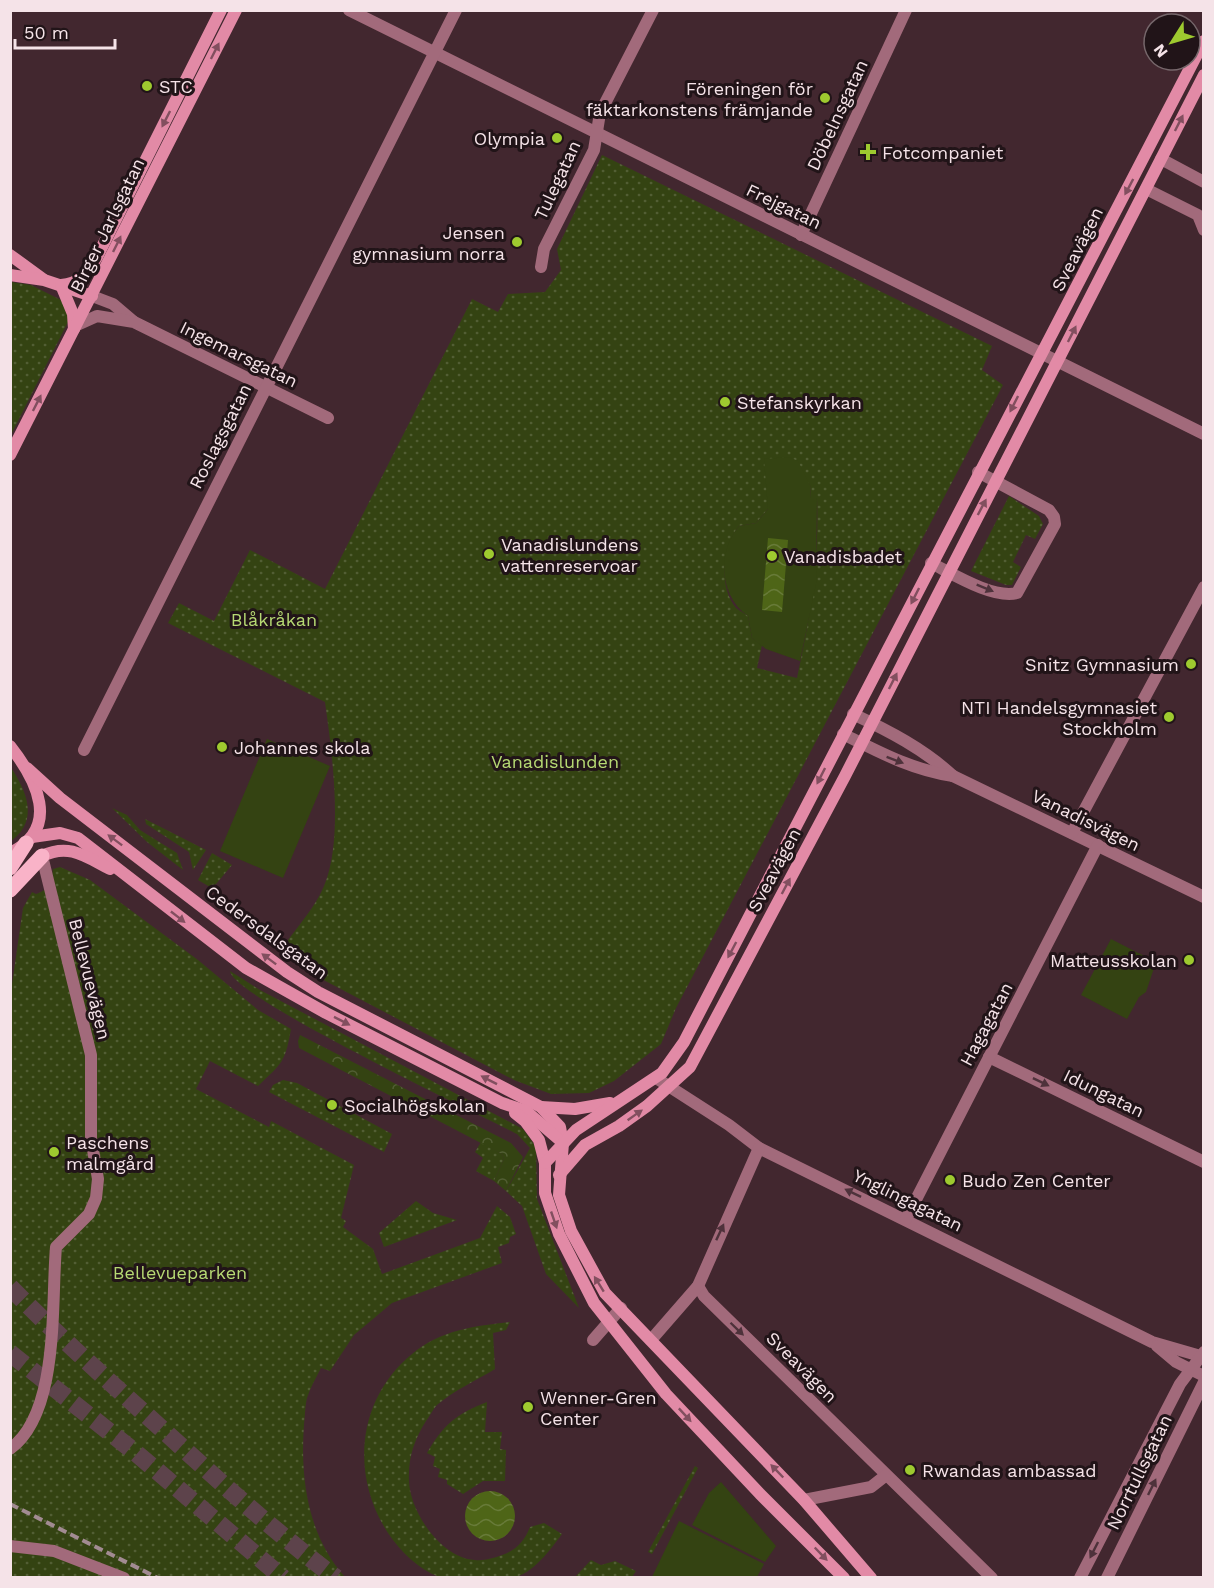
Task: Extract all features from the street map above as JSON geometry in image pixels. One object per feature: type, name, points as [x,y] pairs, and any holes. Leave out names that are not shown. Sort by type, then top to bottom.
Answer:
[{"type":"main road","name":"Birger Jarlsgatan","points":[[61,285],[75,283],[83,277],[97,257],[221,10]]},
{"type":"main road","name":"Birger Jarlsgatan","points":[[10,455],[236,10]]},
{"type":"main road","name":"Sveavägen","points":[[545,1162],[563,1143],[619,1100],[656,1078],[671,1064],[684,1042],[1203,41]]},
{"type":"main road","name":"Sveavägen","points":[[559,1175],[585,1144],[619,1126],[669,1087],[690,1067],[862,744],[1203,75]]},
{"type":"main road","name":"Ingemarsgatan","points":[[10,255],[44,280]]},
{"type":"main road","name":"Ingemarsgatan","points":[[10,275],[44,280],[92,296]]},
{"type":"main road","points":[[61,285],[73,314],[75,328]]},
{"type":"main road","points":[[10,736],[40,799],[41,812],[29,840],[10,868]]},
{"type":"main road","points":[[10,746],[24,763]]},
{"type":"main road","name":"Cedersdalsgatan","points":[[24,763],[60,798],[287,972],[318,992],[541,1107],[560,1127],[563,1143]]},
{"type":"main road","name":"Cedersdalsgatan","points":[[29,840],[60,832],[78,838],[131,882],[218,948],[279,988],[502,1103],[526,1111],[563,1143]]},
{"type":"main road","points":[[10,853],[29,840]]},
{"type":"main road","name":"Cedersdalsgatan","points":[[42,856],[54,850],[69,850],[131,882]]},
{"type":"main road","points":[[10,890],[42,856]]},
{"type":"main road","name":"Cedersdalsgatan","points":[[541,1107],[575,1109],[619,1100]]},
{"type":"main road","name":"Cedersdalsgatan","points":[[502,1103],[525,1121],[539,1140],[545,1162]]},
{"type":"main road","points":[[585,1144],[563,1143],[559,1195],[571,1231],[605,1293],[804,1500],[872,1578]]},
{"type":"main road","points":[[545,1162],[545,1193],[559,1234],[585,1288],[608,1322],[666,1394],[760,1494],[844,1578]]},
{"type":"street","name":"Frejgatan","points":[[349,10],[1203,434]]},
{"type":"street","name":"Roslagsgatan","points":[[84,750],[456,10]]},
{"type":"street","name":"Tulegatan","points":[[540,267],[544,249],[594,150],[600,113],[653,10]]},
{"type":"street","name":"Döbelnsgatan","points":[[801,235],[906,10]]},
{"type":"street","points":[[1161,159],[1203,182]]},
{"type":"street","points":[[1146,189],[1198,215],[1203,230]]},
{"type":"street","name":"Ingemarsgatan","points":[[92,296],[113,304],[134,322],[328,418]]},
{"type":"street","name":"Ingemarsgatan","points":[[75,328],[97,316],[134,322]]},
{"type":"street","points":[[931,563],[994,591],[1007,595],[1017,593],[1054,524],[1054,517],[1048,510],[978,472]]},
{"type":"street","points":[[1072,833],[1203,587]]},
{"type":"street","name":"Vanadisvägen","points":[[853,714],[936,760],[953,776]]},
{"type":"street","name":"Vanadisvägen","points":[[843,734],[880,754],[929,772],[953,776],[1203,897]]},
{"type":"street","name":"Hagagatan","points":[[906,1219],[1098,845]]},
{"type":"street","name":"Bellevuevägen","points":[[10,1449],[25,1437],[33,1425],[44,1389],[51,1338],[56,1247],[90,1214],[96,1198],[98,1179],[91,1138],[91,1055],[42,856]]},
{"type":"street","name":"Idungatan","points":[[989,1057],[1203,1162]]},
{"type":"street","name":"Ynglingagatan","points":[[656,1078],[729,1125],[759,1148],[1152,1342],[1202,1356]]},
{"type":"street","points":[[651,1340],[698,1286],[759,1148]]},
{"type":"street","name":"Sveavägen","points":[[698,1286],[704,1296],[885,1476],[992,1578]]},
{"type":"street","points":[[593,1340],[621,1308]]},
{"type":"street","name":"Ynglingagatan","points":[[1152,1342],[1176,1362],[1203,1376]]},
{"type":"street","name":"Norrtullsgatan","points":[[1080,1578],[1180,1384],[1202,1356]]},
{"type":"street","name":"Norrtullsgatan","points":[[1107,1578],[1203,1382]]},
{"type":"street","points":[[804,1500],[871,1486],[885,1476]]},
{"type":"street","points":[[10,1546],[54,1551],[124,1578]]},
{"type":"green space","name":"Vanadislunden","points":[[602,155],[992,346],[982,370],[1003,385],[676,1008],[661,1044],[614,1081],[589,1093],[551,1094],[514,1080],[314,975],[300,956],[285,944],[306,916],[324,886],[334,844],[335,795],[325,702],[168,623],[179,603],[214,621],[250,550],[325,589],[472,299],[498,312],[508,294],[545,292],[561,270],[557,249]],"holes":[[[771,459],[787,459],[810,485],[811,498],[817,498],[817,546],[813,589],[797,678],[757,668],[762,645],[752,638],[748,616],[736,608],[730,599],[725,578],[726,555],[734,534],[739,526],[756,523],[768,509]]]},
{"type":"green space","points":[[11,282],[31,285],[61,300],[65,304],[69,320],[11,435]]},
{"type":"green space","name":"Vanadisbadet","points":[[789,457],[798,461],[810,485],[811,498],[817,498],[816,584],[800,661],[766,649],[752,638],[748,616],[731,597],[724,573],[727,548],[739,526],[756,523],[768,509],[764,459]]},
{"type":"green space","points":[[1009,496],[1039,516],[1043,524],[1035,539],[1026,535],[1013,562],[1021,567],[1012,585],[1006,585],[971,571]]},
{"type":"green space","points":[[267,739],[330,766],[283,878],[220,851]]},
{"type":"green space","points":[[10,766],[25,795],[28,814],[20,833],[11,841]]},
{"type":"green space","points":[[112,808],[127,815],[140,830],[177,853],[183,870],[147,842]]},
{"type":"green space","points":[[145,819],[206,850],[193,870],[189,852],[146,824]]},
{"type":"green space","points":[[212,853],[232,865],[216,884],[210,887],[198,880]]},
{"type":"green space","name":"Bellevueparken","points":[[60,867],[90,880],[198,960],[258,1010],[291,1029],[287,1049],[281,1062],[258,1086],[210,1061],[196,1089],[269,1127],[271,1121],[354,1165],[341,1218],[346,1221],[343,1227],[373,1249],[382,1274],[480,1238],[497,1206],[510,1217],[516,1234],[510,1237],[509,1243],[498,1247],[502,1263],[392,1303],[354,1335],[330,1371],[321,1368],[311,1387],[306,1401],[304,1425],[305,1486],[322,1544],[345,1577],[11,1578],[11,991],[23,908],[32,892],[36,894],[47,888],[53,869]]},
{"type":"green space","points":[[1111,939],[1156,962],[1146,992],[1139,997],[1127,1019],[1081,995]]},
{"type":"green space","points":[[230,971],[260,990],[523,1129],[536,1147],[537,1199],[579,1308],[546,1274],[522,1206],[506,1191],[530,1148],[517,1134],[312,1029],[241,985]]},
{"type":"green space","points":[[300,1035],[511,1143],[523,1157],[506,1191],[494,1181],[504,1159],[502,1154],[299,1048]]},
{"type":"green space","points":[[283,1080],[297,1083],[392,1134],[384,1152],[269,1092],[273,1085]]},
{"type":"green space","points":[[481,1142],[502,1154],[504,1159],[494,1181],[476,1171],[483,1158],[475,1152]]},
{"type":"green space","points":[[416,1201],[433,1213],[457,1220],[384,1247],[379,1233]]},
{"type":"green space","points":[[510,1322],[506,1330],[493,1333],[495,1369],[443,1400],[437,1405],[422,1428],[411,1457],[409,1481],[411,1493],[421,1519],[430,1531],[450,1551],[462,1557],[482,1560],[507,1553],[519,1545],[530,1527],[544,1523],[562,1534],[534,1567],[519,1576],[454,1579],[439,1577],[424,1569],[404,1553],[388,1533],[376,1511],[368,1487],[364,1463],[365,1439],[370,1415],[380,1393],[394,1372],[423,1346],[458,1330]]},
{"type":"green space","points":[[487,1402],[485,1432],[502,1432],[500,1449],[506,1450],[505,1481],[483,1481],[463,1494],[447,1484],[447,1480],[438,1477],[440,1469],[433,1466],[435,1457],[427,1453],[451,1422],[467,1411]]},
{"type":"green space","points":[[695,1466],[698,1468],[652,1554],[648,1552]]},
{"type":"green space","points":[[721,1482],[776,1546],[765,1562],[692,1525],[709,1493]]},
{"type":"green space","points":[[679,1521],[764,1564],[757,1577],[652,1577]]},
{"type":"green space","points":[[591,1560],[601,1565],[615,1561],[636,1571],[632,1577],[575,1577]]},
{"type":"water","points":[[768,538],[788,540],[782,612],[762,610]]},
{"type":"water","points":[[485,1491],[495,1491],[508,1498],[515,1511],[515,1521],[508,1534],[495,1541],[485,1541],[476,1537],[469,1530],[465,1521],[465,1511],[469,1502],[476,1495]]},
{"type":"tunnel","points":[[10,1287],[85,1360],[226,1487],[336,1578]]},
{"type":"tunnel","points":[[10,1353],[136,1453],[283,1578]]},
{"type":"railway","points":[[10,1504],[158,1578]]},
{"type":"place","name":"STC","points":[[147,86]]},
{"type":"place","name":"Föreningen för fäktarkonstens främjande","points":[[825,98]]},
{"type":"place","name":"Olympia","points":[[557,138]]},
{"type":"place","name":"Fotcompaniet","points":[[868,152]]},
{"type":"place","name":"Jensen gymnasium norra","points":[[517,242]]},
{"type":"place","name":"Stefanskyrkan","points":[[725,402]]},
{"type":"place","name":"Vanadislundens vattenreservoar","points":[[489,554]]},
{"type":"place","name":"Vanadisbadet","points":[[772,556]]},
{"type":"place","name":"Snitz Gymnasium","points":[[1191,664]]},
{"type":"place","name":"NTI Handelsgymnasiet Stockholm","points":[[1169,717]]},
{"type":"place","name":"Johannes skola","points":[[222,747]]},
{"type":"place","name":"Matteusskolan","points":[[1189,960]]},
{"type":"place","name":"Socialhögskolan","points":[[332,1105]]},
{"type":"place","name":"Paschens malmgård","points":[[54,1152]]},
{"type":"place","name":"Budo Zen Center","points":[[950,1180]]},
{"type":"place","name":"Wenner-Gren Center","points":[[528,1407]]},
{"type":"place","name":"Rwandas ambassad","points":[[910,1470]]},
{"type":"park label","name":"Blåkråkan","points":[[274,619]]}]
